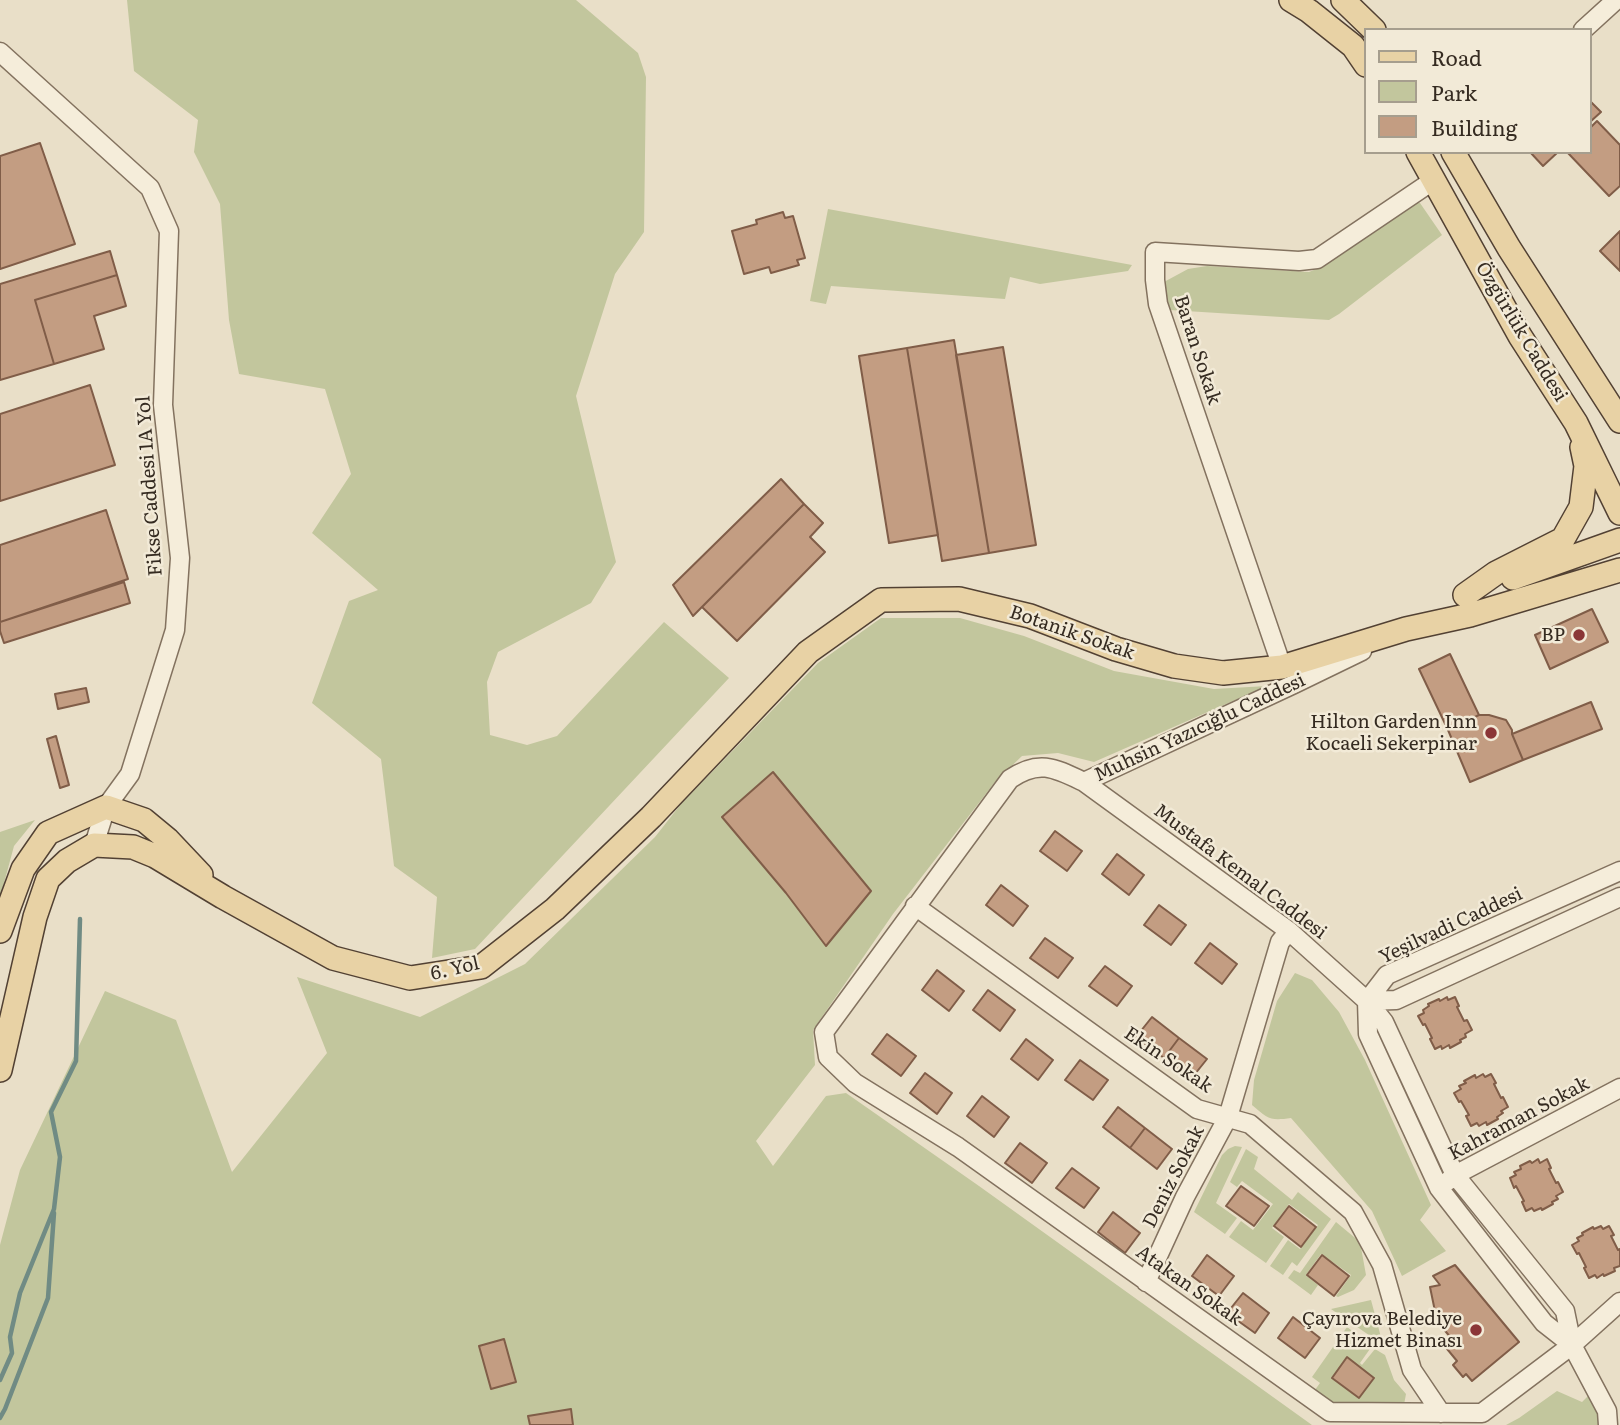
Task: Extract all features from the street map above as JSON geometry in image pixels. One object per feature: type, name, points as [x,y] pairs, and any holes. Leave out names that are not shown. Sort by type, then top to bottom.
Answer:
[{"type":"main road","points":[[1291,0],[1353,46],[1364,62]]},
{"type":"main road","points":[[1343,0],[1372,28]]},
{"type":"main road","name":"Özgürlük Caddesi","points":[[1419,154],[1520,336],[1576,423],[1620,513]]},
{"type":"main road","name":"Özgürlük Caddesi","points":[[1454,154],[1509,248],[1618,420]]},
{"type":"main road","points":[[1465,595],[1496,573],[1563,539],[1581,507],[1586,466],[1576,423]]},
{"type":"main road","name":"Muhsin Yazıcığlu Caddesi","points":[[1406,629],[1465,595],[1620,540]]},
{"type":"main road","name":"Muhsin Yazıcığlu Caddesi","points":[[1406,629],[1470,615],[1620,570]]},
{"type":"main road","name":"Botanik Sokak","points":[[651,817],[808,652],[881,600],[959,599],[1030,615],[1116,649],[1174,666],[1223,673],[1282,667],[1406,629]]},
{"type":"main road","points":[[0,931],[23,869],[48,833],[106,807],[144,820],[167,839],[223,897]]},
{"type":"main road","name":"6. Yol","points":[[223,897],[333,958],[410,978],[481,967],[555,909],[651,817]]},
{"type":"main road","points":[[0,1070],[35,916],[48,879],[67,861],[94,845],[133,847],[155,856],[223,897]]},
{"type":"street","points":[[1585,28],[1616,0]]},
{"type":"street","name":"Fikse Caddesi 1A Yol","points":[[0,51],[150,188],[169,231],[163,405],[180,558],[175,630],[130,774],[106,807],[94,845]]},
{"type":"street","name":"Baran Sokak","points":[[1282,667],[1158,304],[1155,251],[1299,261],[1317,259],[1434,180]]},
{"type":"street","name":"Muhsin Yazıcığlu Caddesi","points":[[824,1032],[1010,779],[1022,771],[1040,766],[1063,772],[1084,782],[1283,690],[1406,629]]},
{"type":"street","name":"Mustafa Kemal Caddesi","points":[[1084,782],[1289,931],[1367,1001],[1384,1022],[1455,1175],[1565,1311],[1572,1345],[1607,1411],[1608,1425]]},
{"type":"street","name":"Yeşilvadi Caddesi","points":[[1367,1001],[1387,975],[1620,871]]},
{"type":"street","points":[[1367,1001],[1396,1000],[1620,897]]},
{"type":"street","name":"Ekin Sokak","points":[[915,906],[1197,1109],[1250,1124],[1353,1212],[1382,1265],[1412,1370],[1441,1413]]},
{"type":"street","name":"Deniz Sokak","points":[[1146,1282],[1185,1197],[1228,1117],[1280,942],[1289,931]]},
{"type":"street","name":"Mustafa Kemal Caddesi","points":[[1367,1001],[1368,1034],[1439,1188],[1544,1323],[1572,1345]]},
{"type":"street","name":"Atakan Sokak","points":[[824,1032],[828,1057],[855,1083],[958,1147],[1331,1412],[1482,1413],[1572,1345],[1620,1302]]},
{"type":"street","name":"Kahraman Sokak","points":[[1439,1188],[1455,1175],[1620,1088]]},
{"type":"green space","points":[[127,0],[576,0],[638,53],[646,77],[644,232],[615,274],[576,396],[616,562],[591,603],[498,652],[487,682],[490,735],[527,745],[557,736],[664,622],[729,678],[475,949],[432,958],[437,897],[394,866],[381,759],[312,703],[349,601],[378,590],[312,533],[351,474],[325,389],[239,374],[229,320],[220,204],[194,152],[198,120],[134,71]]},
{"type":"green space","points":[[1413,202],[1420,203],[1442,235],[1329,320],[1170,310],[1164,282],[1188,269],[1207,266],[1309,272],[1321,267]]},
{"type":"green space","points":[[828,209],[1132,265],[1128,271],[1040,284],[1010,277],[1005,299],[831,286],[826,304],[810,301]]},
{"type":"green space","points":[[881,618],[960,618],[1024,636],[1114,671],[1214,689],[1267,686],[1094,762],[1058,753],[1022,756],[995,782],[893,914],[813,1030],[815,1065],[756,1141],[773,1166],[826,1096],[846,1093],[1312,1425],[0,1425],[0,1245],[20,1170],[105,991],[176,1020],[232,1172],[327,1053],[297,977],[420,1017],[525,964],[655,837],[681,804],[818,663]]},
{"type":"green space","points":[[35,820],[14,846],[0,898],[0,832]]},
{"type":"green space","points":[[1295,973],[1312,980],[1339,1012],[1365,1060],[1431,1205],[1420,1220],[1446,1251],[1402,1276],[1372,1211],[1291,1118],[1270,1118],[1252,1105],[1254,1080],[1277,1001]]},
{"type":"green space","points":[[1235,1146],[1242,1147],[1216,1203],[1237,1218],[1225,1234],[1194,1212],[1222,1155]]},
{"type":"green space","points":[[1246,1149],[1258,1157],[1254,1169],[1292,1200],[1298,1192],[1331,1219],[1297,1266],[1292,1262],[1283,1275],[1270,1266],[1288,1240],[1300,1249],[1318,1225],[1289,1204],[1272,1228],[1284,1237],[1266,1263],[1229,1237],[1241,1221],[1253,1230],[1273,1204],[1242,1181],[1237,1187],[1230,1182]]},
{"type":"green space","points":[[1336,1222],[1360,1242],[1366,1275],[1354,1290],[1338,1297],[1336,1296],[1351,1275],[1321,1254],[1306,1275],[1318,1285],[1311,1295],[1288,1278],[1294,1270],[1300,1273]]},
{"type":"green space","points":[[1371,1300],[1382,1341],[1379,1342],[1331,1309]]},
{"type":"green space","points":[[1347,1327],[1372,1346],[1360,1363],[1362,1365],[1375,1349],[1385,1355],[1394,1380],[1406,1394],[1403,1410],[1340,1410],[1312,1394],[1320,1383],[1312,1377]]},
{"type":"green space","points":[[1557,1391],[1582,1402],[1588,1396],[1601,1413],[1602,1425],[1506,1425],[1519,1418]]},
{"type":"building","points":[[1592,103],[1601,112],[1592,120]]},
{"type":"building","points":[[1597,121],[1620,145],[1620,186],[1609,196],[1569,154],[1592,154],[1592,126]]},
{"type":"building","points":[[40,143],[75,244],[0,269],[0,156]]},
{"type":"building","points":[[1532,154],[1556,154],[1543,166]]},
{"type":"building","points":[[783,212],[785,218],[793,216],[805,258],[797,260],[799,265],[771,273],[769,267],[744,274],[732,231],[757,224],[756,220]]},
{"type":"building","points":[[1620,231],[1620,271],[1600,251]]},
{"type":"building","points":[[110,251],[117,275],[35,300],[54,364],[0,380],[0,284]]},
{"type":"building","points":[[117,275],[126,306],[94,316],[104,349],[54,364],[35,300]]},
{"type":"building","points":[[954,340],[989,553],[942,561],[907,348]]},
{"type":"building","points":[[1003,347],[1036,545],[989,553],[956,355]]},
{"type":"building","points":[[907,348],[938,535],[889,543],[859,356]]},
{"type":"building","points":[[90,385],[115,465],[0,501],[0,414]]},
{"type":"building","points":[[781,479],[804,504],[693,616],[673,585]]},
{"type":"building","points":[[804,504],[823,523],[810,537],[825,552],[737,641],[702,607]]},
{"type":"building","points":[[106,510],[128,579],[0,622],[0,545]]},
{"type":"building","points":[[124,582],[130,603],[4,643],[0,622]]},
{"type":"building","points":[[1592,609],[1608,642],[1550,669],[1535,635]]},
{"type":"building","points":[[1450,654],[1479,715],[1448,730],[1419,669]]},
{"type":"building","points":[[86,688],[89,702],[58,709],[55,694]]},
{"type":"building","points":[[1591,702],[1602,729],[1523,760],[1512,734]]},
{"type":"building","points":[[1479,715],[1506,720],[1523,760],[1470,782],[1448,730]]},
{"type":"building","points":[[56,736],[69,785],[60,788],[47,739]]},
{"type":"building","points":[[773,772],[871,891],[826,946],[786,893],[722,817]]},
{"type":"building","points":[[1055,831],[1082,851],[1067,871],[1040,851]]},
{"type":"building","points":[[1117,854],[1144,875],[1129,895],[1102,874]]},
{"type":"building","points":[[1001,885],[1028,906],[1013,926],[986,905]]},
{"type":"building","points":[[1159,905],[1186,925],[1171,945],[1144,925]]},
{"type":"building","points":[[1045,938],[1073,958],[1058,978],[1030,958]]},
{"type":"building","points":[[1210,943],[1237,964],[1222,984],[1195,963]]},
{"type":"building","points":[[1105,966],[1132,986],[1117,1006],[1089,986]]},
{"type":"building","points":[[937,970],[964,991],[949,1011],[922,990]]},
{"type":"building","points":[[988,990],[1015,1010],[1000,1031],[973,1010]]},
{"type":"building","points":[[1447,997],[1448,1000],[1455,997],[1464,1021],[1467,1020],[1472,1030],[1465,1034],[1466,1037],[1460,1040],[1461,1042],[1450,1048],[1449,1045],[1435,1049],[1425,1024],[1423,1025],[1418,1016],[1424,1013],[1423,1010],[1428,1004]]},
{"type":"building","points":[[1152,1017],[1179,1038],[1164,1058],[1136,1037]]},
{"type":"building","points":[[887,1034],[916,1056],[901,1076],[872,1054]]},
{"type":"building","points":[[1179,1038],[1207,1059],[1191,1079],[1164,1058]]},
{"type":"building","points":[[1026,1039],[1053,1060],[1038,1080],[1011,1059]]},
{"type":"building","points":[[1080,1060],[1108,1080],[1093,1100],[1065,1080]]},
{"type":"building","points":[[925,1073],[952,1093],[937,1114],[910,1093]]},
{"type":"building","points":[[1483,1074],[1485,1077],[1491,1074],[1501,1098],[1503,1097],[1508,1107],[1501,1111],[1503,1113],[1498,1119],[1487,1125],[1486,1122],[1471,1126],[1466,1116],[1469,1115],[1454,1093],[1461,1089],[1459,1086],[1466,1083],[1464,1081]]},
{"type":"building","points":[[982,1096],[1009,1117],[994,1137],[967,1116]]},
{"type":"building","points":[[1118,1107],[1145,1128],[1130,1148],[1103,1127]]},
{"type":"building","points":[[1145,1128],[1172,1149],[1157,1169],[1130,1148]]},
{"type":"building","points":[[1020,1143],[1047,1163],[1032,1183],[1005,1163]]},
{"type":"building","points":[[1538,1159],[1540,1163],[1547,1159],[1551,1168],[1549,1169],[1563,1192],[1556,1196],[1558,1199],[1552,1202],[1553,1204],[1542,1210],[1541,1208],[1534,1211],[1532,1208],[1526,1211],[1522,1202],[1524,1201],[1510,1178],[1516,1175],[1514,1172],[1521,1169],[1520,1166]]},
{"type":"building","points":[[1072,1168],[1099,1188],[1084,1208],[1056,1188]]},
{"type":"building","points":[[1241,1186],[1269,1206],[1254,1226],[1226,1206]]},
{"type":"building","points":[[1289,1206],[1316,1227],[1301,1247],[1274,1226]]},
{"type":"building","points":[[1113,1212],[1140,1233],[1125,1253],[1098,1232]]},
{"type":"building","points":[[1601,1226],[1603,1229],[1609,1226],[1614,1235],[1611,1236],[1618,1250],[1620,1249],[1620,1266],[1604,1276],[1603,1274],[1597,1278],[1595,1275],[1589,1278],[1579,1253],[1577,1254],[1572,1245],[1579,1241],[1577,1238],[1583,1235],[1582,1233]]},
{"type":"building","points":[[1207,1255],[1234,1276],[1219,1296],[1192,1276]]},
{"type":"building","points":[[1322,1255],[1349,1276],[1334,1296],[1307,1275]]},
{"type":"building","name":"Çayırova Belediye Hizmet Binası","points":[[1455,1265],[1519,1342],[1472,1381],[1466,1374],[1463,1377],[1453,1365],[1457,1361],[1443,1344],[1451,1338],[1437,1321],[1430,1287],[1440,1285],[1433,1276]]},
{"type":"building","points":[[1243,1293],[1269,1313],[1255,1333],[1227,1313]]},
{"type":"building","points":[[1293,1317],[1320,1338],[1305,1358],[1278,1338]]},
{"type":"building","points":[[504,1339],[516,1382],[491,1389],[479,1346]]},
{"type":"building","points":[[1347,1357],[1374,1378],[1359,1398],[1332,1378]]},
{"type":"building","points":[[571,1409],[573,1425],[530,1425],[528,1416]]},
{"type":"waterway","points":[[0,1380],[12,1353],[10,1337],[20,1293],[54,1209],[60,1157],[51,1112],[76,1061],[80,919]]},
{"type":"waterway","points":[[0,1418],[48,1298],[54,1213]]},
{"type":"place","name":"BP","points":[[1579,635]]},
{"type":"place","name":"Hilton Garden Inn Kocaeli Sekerpinar","points":[[1491,733]]},
{"type":"place","name":"Çayırova Belediye Hizmet Binası","points":[[1476,1330]]}]
